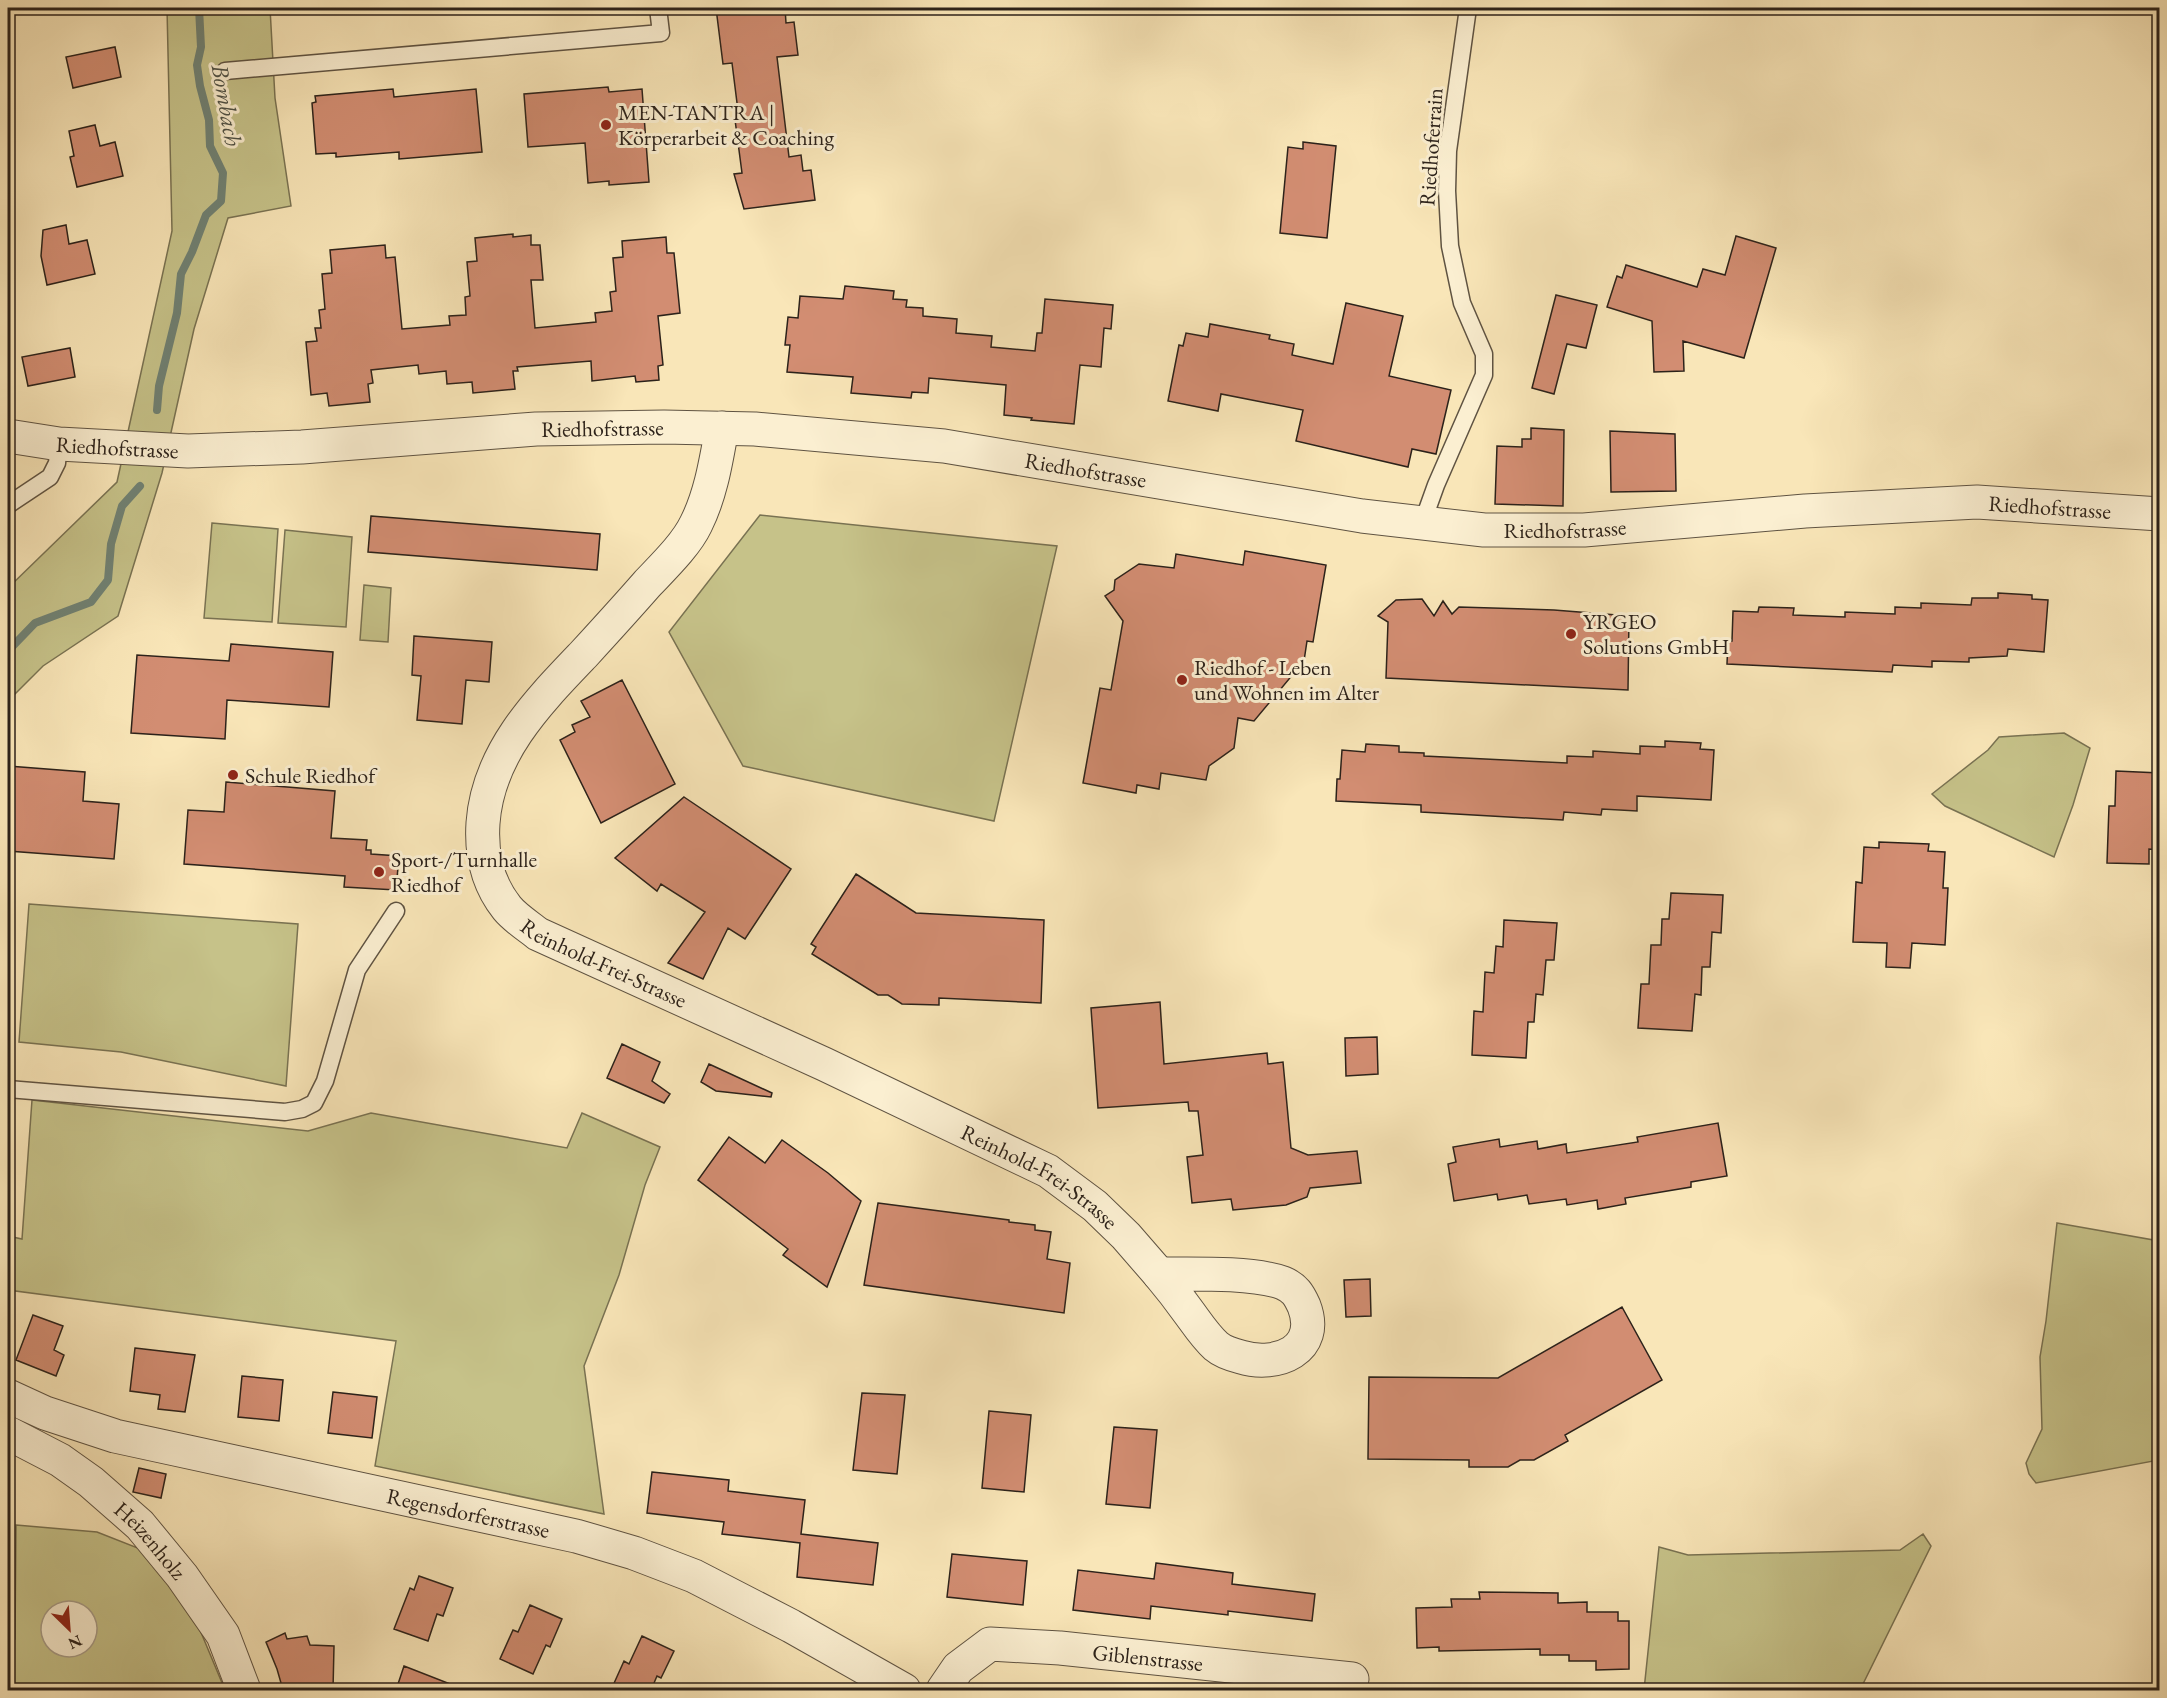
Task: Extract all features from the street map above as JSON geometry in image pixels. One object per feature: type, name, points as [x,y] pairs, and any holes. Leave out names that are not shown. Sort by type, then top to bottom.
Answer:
[{"type":"street","name":"Reinhold-Frei-Strasse","points":[[722,428],[713,478],[696,525],[669,561],[535,706],[512,738],[493,774],[484,807],[482,839],[484,863],[492,884],[506,906],[538,934],[824,1064],[1048,1171],[1095,1206],[1160,1274]]},
{"type":"street","name":"Riedhofstrasse","points":[[8,436],[59,444],[189,451],[302,447],[536,429],[754,429],[945,446],[1362,516],[1484,530],[1584,530],[1806,510],[1977,502],[2160,514]]},
{"type":"street","name":"Regensdorferstrasse","points":[[8,1396],[45,1413],[115,1436],[576,1536],[634,1553],[694,1576],[791,1626],[904,1690]]},
{"type":"street","name":"Heizenholz","points":[[8,1433],[60,1460],[92,1482],[140,1525],[182,1576],[223,1635],[244,1690]]},
{"type":"street","name":"Giblenstrasse","points":[[943,1690],[958,1668],[990,1644],[1060,1648],[1359,1685]]},
{"type":"lane","points":[[225,71],[661,33],[658,8]]},
{"type":"lane","name":"Riedhoferrain","points":[[1422,524],[1436,485],[1484,375],[1484,354],[1462,303],[1450,246],[1447,191],[1448,151],[1468,8]]},
{"type":"lane","points":[[8,505],[50,477],[57,463],[59,444]]},
{"type":"lane","points":[[8,1089],[285,1112],[302,1109],[314,1103],[325,1081],[357,970],[396,911]]},
{"type":"shaded area","points":[[167,8],[270,8],[275,98],[291,206],[228,218],[194,329],[162,473],[118,616],[43,666],[8,701],[8,588],[117,482],[172,231]]},
{"type":"shaded area","points":[[760,515],[1057,546],[994,821],[743,766],[669,632]]},
{"type":"shaded area","points":[[212,523],[278,529],[272,622],[204,618]]},
{"type":"shaded area","points":[[285,530],[352,537],[346,627],[278,623]]},
{"type":"shaded area","points":[[364,585],[391,588],[388,642],[360,640]]},
{"type":"shaded area","points":[[2064,733],[2090,748],[2054,857],[1945,806],[1932,794],[1988,750],[1999,737]]},
{"type":"shaded area","points":[[29,904],[298,924],[286,1086],[121,1052],[19,1042]]},
{"type":"shaded area","points":[[32,1100],[308,1131],[371,1113],[567,1148],[582,1113],[660,1147],[645,1185],[619,1275],[584,1366],[604,1514],[375,1466],[396,1341],[8,1290],[8,1236],[22,1239]]},
{"type":"shaded area","points":[[2057,1223],[2159,1241],[2159,1460],[2036,1483],[2029,1474],[2026,1463],[2042,1429],[2040,1357]]},
{"type":"shaded area","points":[[16,1525],[97,1532],[148,1552],[195,1618],[225,1690],[8,1690],[8,1639],[15,1639]]},
{"type":"shaded area","points":[[1923,1534],[1931,1546],[1860,1690],[1644,1690],[1659,1547],[1688,1555],[1900,1550]]},
{"type":"building","points":[[716,8],[785,8],[786,23],[794,22],[798,55],[777,57],[789,157],[801,155],[803,171],[811,170],[815,200],[744,209],[734,174],[742,173],[734,112],[738,111],[732,63],[723,64]]},
{"type":"building","points":[[115,47],[121,77],[73,88],[66,57]]},
{"type":"building","points":[[608,87],[609,92],[642,89],[649,182],[609,185],[609,181],[588,183],[585,143],[528,147],[524,94]]},
{"type":"building","points":[[393,89],[394,97],[476,89],[482,152],[399,159],[399,152],[336,157],[336,153],[316,154],[312,103],[316,102],[315,96]]},
{"type":"building","points":[[95,125],[100,146],[115,142],[123,176],[77,187],[70,157],[74,156],[69,131]]},
{"type":"building","points":[[1303,142],[1336,146],[1327,238],[1280,233],[1288,147],[1303,149]]},
{"type":"building","points":[[66,225],[69,244],[87,240],[95,274],[47,285],[41,256],[43,230]]},
{"type":"building","points":[[513,234],[513,237],[531,235],[531,245],[540,245],[543,280],[531,280],[535,328],[596,322],[595,313],[612,311],[610,292],[616,291],[613,258],[623,257],[622,241],[666,237],[667,253],[674,253],[680,313],[658,316],[663,365],[658,366],[659,380],[636,382],[635,376],[592,381],[591,361],[517,367],[518,371],[513,371],[515,389],[473,393],[472,382],[447,384],[446,371],[419,374],[418,365],[371,370],[373,383],[368,384],[370,402],[329,406],[327,393],[311,395],[306,342],[317,341],[315,328],[321,328],[319,310],[325,309],[322,274],[332,273],[330,250],[385,245],[386,258],[395,257],[402,329],[450,325],[449,316],[466,315],[465,297],[470,296],[467,262],[477,261],[475,238]]},
{"type":"building","points":[[1736,236],[1776,248],[1744,358],[1683,341],[1684,371],[1654,372],[1652,321],[1607,307],[1617,276],[1622,278],[1626,265],[1697,287],[1703,269],[1725,275]]},
{"type":"building","points":[[845,286],[894,291],[893,299],[907,300],[906,307],[923,308],[923,316],[957,319],[956,333],[992,336],[991,347],[1035,351],[1037,333],[1042,333],[1045,299],[1113,305],[1111,329],[1104,328],[1101,367],[1080,365],[1074,424],[1004,415],[1006,385],[929,378],[928,393],[912,392],[911,398],[851,393],[853,377],[787,372],[790,345],[785,345],[788,317],[798,318],[800,296],[843,299]]},
{"type":"building","points":[[1556,295],[1597,305],[1586,348],[1567,344],[1554,394],[1532,388]]},
{"type":"building","points":[[1346,303],[1403,316],[1389,376],[1451,390],[1436,454],[1412,449],[1408,467],[1296,441],[1303,410],[1221,394],[1218,411],[1168,401],[1179,345],[1183,346],[1186,333],[1208,337],[1210,324],[1270,335],[1269,339],[1294,344],[1292,355],[1333,364]]},
{"type":"building","points":[[70,348],[75,377],[28,386],[22,357]]},
{"type":"building","points":[[1531,428],[1564,430],[1563,506],[1495,504],[1497,446],[1522,447],[1522,439],[1531,439]]},
{"type":"building","points":[[1610,431],[1675,434],[1676,491],[1611,492]]},
{"type":"building","points":[[371,516],[600,534],[597,570],[368,552]]},
{"type":"building","points":[[1245,551],[1326,565],[1313,642],[1307,641],[1304,661],[1254,721],[1238,718],[1234,748],[1209,766],[1206,780],[1161,773],[1159,789],[1137,785],[1136,793],[1083,783],[1100,688],[1111,690],[1123,621],[1105,596],[1114,590],[1115,580],[1139,564],[1174,568],[1176,554],[1243,565]]},
{"type":"building","points":[[1998,593],[2032,595],[2032,599],[2048,600],[2044,652],[2008,649],[2007,656],[1969,658],[1969,662],[1932,661],[1932,667],[1893,665],[1892,672],[1727,664],[1728,641],[1732,641],[1733,611],[1758,612],[1759,607],[1794,608],[1793,615],[1845,617],[1845,612],[1895,614],[1895,607],[1921,608],[1921,603],[1971,605],[1972,598],[1998,598]]},
{"type":"building","points":[[1422,599],[1434,616],[1443,601],[1452,614],[1459,607],[1554,610],[1629,616],[1628,690],[1386,678],[1388,622],[1378,616],[1396,600]]},
{"type":"building","points":[[414,636],[492,642],[489,682],[466,680],[462,724],[417,720],[421,676],[412,675]]},
{"type":"building","points":[[231,644],[333,652],[329,707],[227,700],[225,739],[131,733],[137,655],[229,661]]},
{"type":"building","points":[[622,680],[675,784],[601,823],[560,740],[575,732],[572,725],[590,717],[581,701]]},
{"type":"building","points":[[1665,741],[1701,743],[1700,749],[1714,750],[1711,800],[1637,796],[1637,811],[1602,809],[1601,815],[1564,812],[1563,820],[1421,812],[1421,805],[1336,801],[1342,750],[1365,752],[1366,744],[1399,746],[1399,752],[1424,753],[1424,756],[1567,763],[1567,756],[1593,757],[1593,751],[1640,754],[1640,746],[1665,747]]},
{"type":"building","points":[[8,766],[85,772],[83,801],[119,804],[114,859],[8,851]]},
{"type":"building","points":[[2116,771],[2160,773],[2160,850],[2149,849],[2149,864],[2107,863],[2109,806],[2115,806]]},
{"type":"building","points":[[226,782],[335,791],[331,838],[367,840],[366,850],[371,850],[371,854],[399,856],[396,890],[344,887],[345,876],[184,864],[188,810],[224,812]]},
{"type":"building","points":[[684,797],[791,869],[745,939],[728,928],[703,979],[668,963],[705,912],[661,884],[657,891],[615,858]]},
{"type":"building","points":[[1879,842],[1929,844],[1928,851],[1945,852],[1943,888],[1948,888],[1945,945],[1912,943],[1910,968],[1886,967],[1887,943],[1853,942],[1856,882],[1862,883],[1864,847],[1879,848]]},
{"type":"building","points":[[856,874],[916,913],[1044,920],[1041,1003],[939,998],[939,1005],[902,1004],[888,995],[878,995],[812,954],[816,947],[811,944]]},
{"type":"building","points":[[1671,893],[1723,895],[1721,933],[1712,932],[1710,967],[1702,967],[1701,995],[1695,994],[1692,1031],[1638,1028],[1641,984],[1649,984],[1651,945],[1661,945],[1662,919],[1669,919]]},
{"type":"building","points":[[1504,920],[1557,923],[1554,960],[1546,960],[1543,995],[1536,994],[1534,1022],[1528,1022],[1526,1058],[1472,1055],[1474,1011],[1483,1012],[1485,972],[1494,973],[1496,946],[1503,947]]},
{"type":"building","points":[[1160,1002],[1164,1064],[1267,1053],[1268,1064],[1283,1062],[1291,1148],[1308,1155],[1357,1151],[1361,1183],[1310,1188],[1307,1197],[1286,1205],[1233,1210],[1231,1199],[1192,1203],[1187,1157],[1203,1155],[1198,1111],[1189,1111],[1188,1102],[1098,1108],[1091,1008]]},
{"type":"building","points":[[1377,1037],[1378,1074],[1346,1076],[1345,1038]]},
{"type":"building","points":[[622,1044],[660,1062],[652,1081],[670,1094],[664,1103],[607,1078]]},
{"type":"building","points":[[709,1064],[772,1093],[771,1097],[716,1091],[701,1082]]},
{"type":"building","points":[[1718,1123],[1727,1176],[1691,1182],[1691,1187],[1625,1198],[1626,1204],[1598,1209],[1597,1200],[1567,1205],[1566,1199],[1529,1204],[1527,1195],[1498,1200],[1497,1194],[1454,1201],[1448,1164],[1456,1162],[1453,1147],[1499,1139],[1500,1147],[1537,1141],[1538,1149],[1566,1144],[1567,1153],[1638,1142],[1637,1137]]},
{"type":"building","points":[[729,1137],[765,1163],[782,1140],[828,1173],[861,1201],[827,1287],[783,1255],[788,1249],[698,1180]]},
{"type":"building","points":[[878,1203],[1009,1220],[1009,1222],[1035,1225],[1035,1230],[1051,1232],[1047,1259],[1070,1263],[1064,1313],[864,1285]]},
{"type":"building","points":[[1370,1279],[1371,1316],[1346,1317],[1344,1280]]},
{"type":"building","points":[[1622,1307],[1662,1380],[1565,1435],[1568,1441],[1534,1460],[1520,1460],[1508,1467],[1469,1467],[1469,1460],[1368,1459],[1369,1377],[1498,1378]]},
{"type":"building","points":[[33,1315],[63,1326],[54,1350],[64,1355],[56,1376],[16,1360]]},
{"type":"building","points":[[135,1348],[195,1355],[185,1412],[158,1409],[160,1395],[130,1391]]},
{"type":"building","points":[[242,1376],[283,1380],[279,1421],[238,1417]]},
{"type":"building","points":[[333,1392],[377,1397],[372,1438],[328,1433]]},
{"type":"building","points":[[862,1393],[905,1395],[897,1474],[853,1470]]},
{"type":"building","points":[[989,1411],[1031,1415],[1024,1492],[982,1488]]},
{"type":"building","points":[[1114,1427],[1157,1430],[1150,1508],[1106,1504]]},
{"type":"building","points":[[139,1468],[166,1474],[161,1498],[133,1492]]},
{"type":"building","points":[[652,1472],[729,1480],[728,1491],[805,1500],[801,1534],[878,1543],[873,1585],[797,1577],[800,1543],[722,1534],[724,1522],[647,1513]]},
{"type":"building","points":[[952,1554],[1027,1561],[1023,1605],[947,1597]]},
{"type":"building","points":[[1156,1563],[1233,1573],[1232,1584],[1315,1594],[1312,1621],[1228,1611],[1228,1615],[1151,1606],[1150,1619],[1073,1610],[1078,1570],[1154,1579]]},
{"type":"building","points":[[419,1576],[453,1588],[443,1616],[437,1614],[428,1641],[394,1629],[410,1588],[414,1590]]},
{"type":"building","points":[[1479,1592],[1558,1593],[1558,1603],[1587,1602],[1587,1612],[1618,1612],[1618,1621],[1629,1621],[1629,1669],[1596,1670],[1596,1661],[1569,1661],[1569,1655],[1540,1655],[1540,1649],[1439,1651],[1439,1647],[1417,1648],[1416,1608],[1452,1607],[1451,1599],[1480,1599]]},
{"type":"building","points":[[530,1605],[562,1619],[550,1647],[546,1645],[533,1674],[500,1659],[513,1630],[518,1632]]},
{"type":"building","points":[[285,1633],[287,1639],[307,1636],[310,1645],[334,1646],[333,1690],[283,1690],[266,1642]]},
{"type":"building","points":[[642,1636],[674,1651],[661,1678],[657,1676],[651,1690],[611,1690],[624,1661],[629,1664]]},
{"type":"building","points":[[404,1666],[463,1689],[463,1690],[396,1690]]},
{"type":"waterway","name":"Bombach","points":[[157,410],[159,386],[177,313],[181,274],[206,215],[221,201],[223,173],[210,146],[209,120],[197,65],[201,47],[199,8]]},
{"type":"waterway","name":"Bombach","points":[[8,651],[35,623],[91,602],[108,580],[111,544],[122,506],[140,486]]},
{"type":"place","name":"MEN-TANTRA | Körperarbeit & Coaching","points":[[606,125]]},
{"type":"place","name":"YRGEO Solutions GmbH","points":[[1571,634]]},
{"type":"place","name":"Riedhof - Leben und Wohnen im Alter","points":[[1182,680]]},
{"type":"place","name":"Schule Riedhof","points":[[233,775]]},
{"type":"place","name":"Sport-/Turnhalle Riedhof","points":[[379,872]]}]
